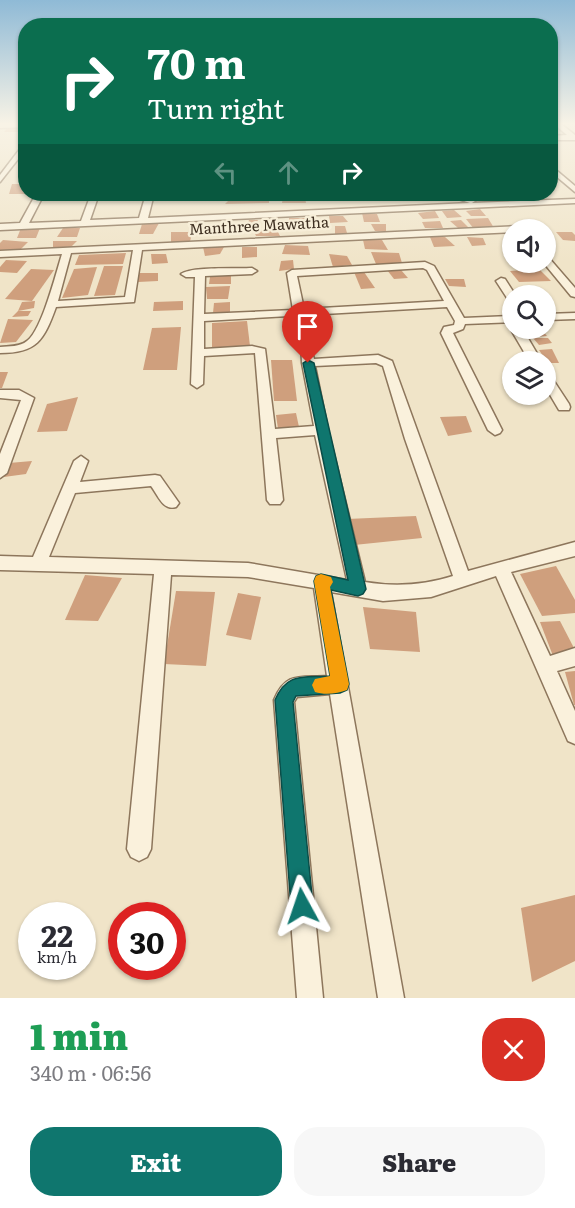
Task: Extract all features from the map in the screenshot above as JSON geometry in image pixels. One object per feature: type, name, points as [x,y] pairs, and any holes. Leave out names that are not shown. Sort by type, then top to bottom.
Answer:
[{"type":"street","points":[[558,174],[575,190]]},
{"type":"street","points":[[23,226],[36,201]]},
{"type":"street","points":[[84,224],[92,201]]},
{"type":"street","points":[[143,220],[148,201]]},
{"type":"street","points":[[472,201],[483,204]]},
{"type":"street","points":[[496,201],[505,212]]},
{"type":"street","points":[[0,228],[483,204],[565,205],[575,201]]},
{"type":"street","name":"Manthree Mawatha","points":[[0,254],[502,230]]},
{"type":"street","points":[[51,304],[130,300],[138,246]]},
{"type":"street","points":[[0,350],[21,348],[36,340],[51,304],[67,251]]},
{"type":"street","points":[[299,312],[292,273],[427,266],[431,268],[461,324],[459,327],[448,329],[447,333],[495,430]]},
{"type":"street","points":[[186,274],[252,271]]},
{"type":"street","points":[[556,271],[574,290]]},
{"type":"street","points":[[197,384],[200,273]]},
{"type":"street","points":[[501,281],[504,285]]},
{"type":"street","points":[[199,318],[450,304]]},
{"type":"street","points":[[556,317],[575,316]]},
{"type":"street","points":[[459,321],[502,323]]},
{"type":"street","points":[[304,344],[321,430],[358,589]]},
{"type":"street","points":[[199,353],[261,351],[275,500]]},
{"type":"street","points":[[308,363],[378,359],[388,364],[412,439],[463,580]]},
{"type":"street","points":[[0,394],[19,393],[28,398],[0,474]]},
{"type":"street","points":[[556,394],[564,407]]},
{"type":"street","points":[[268,434],[321,430]]},
{"type":"street","points":[[39,563],[81,460]]},
{"type":"street","points":[[71,488],[155,480],[171,503]]},
{"type":"street","points":[[0,563],[248,570],[383,593],[431,590],[501,568],[575,549]]},
{"type":"street","points":[[139,849],[163,568]]},
{"type":"street","points":[[501,568],[575,734]]},
{"type":"street","points":[[321,581],[391,998]]},
{"type":"street","points":[[545,666],[575,657]]},
{"type":"street","points":[[310,998],[284,700],[291,688],[340,684]]},
{"type":"building","points":[[12,184],[18,184],[18,194],[9,194]]},
{"type":"building","points":[[228,201],[269,201],[269,203],[225,204]]},
{"type":"building","points":[[282,201],[306,201],[306,203],[282,203]]},
{"type":"building","points":[[480,209],[486,216],[471,216],[466,211]]},
{"type":"building","points":[[454,210],[462,217],[447,218],[442,211]]},
{"type":"building","points":[[435,211],[439,218],[423,219],[418,213]]},
{"type":"building","points":[[362,213],[377,214],[380,222],[364,222]]},
{"type":"building","points":[[329,216],[343,216],[348,222],[330,223]]},
{"type":"building","points":[[289,218],[310,218],[311,225],[289,226]]},
{"type":"building","points":[[488,218],[494,228],[474,229],[466,219]]},
{"type":"building","points":[[249,220],[258,220],[253,229],[246,228]]},
{"type":"building","points":[[461,220],[469,228],[458,228],[450,221]]},
{"type":"building","points":[[440,221],[443,228],[425,228],[422,222]]},
{"type":"building","points":[[159,223],[153,234],[139,234],[142,224]]},
{"type":"building","points":[[371,224],[386,224],[386,232],[375,231]]},
{"type":"building","points":[[335,226],[345,226],[347,233],[335,235]]},
{"type":"building","points":[[21,228],[40,228],[36,238],[17,238]]},
{"type":"building","points":[[63,228],[80,228],[77,237],[57,237]]},
{"type":"building","points":[[253,229],[277,230],[280,236],[256,236]]},
{"type":"building","points":[[171,232],[192,232],[190,242],[171,243]]},
{"type":"building","points":[[556,232],[572,232],[575,235],[575,241],[563,240]]},
{"type":"building","points":[[430,237],[445,237],[455,246],[434,247]]},
{"type":"building","points":[[467,237],[483,238],[486,245],[472,246]]},
{"type":"building","points":[[3,240],[28,242],[20,250],[0,250],[0,243]]},
{"type":"building","points":[[363,240],[382,240],[388,250],[365,249]]},
{"type":"building","points":[[53,241],[77,241],[71,247],[53,248]]},
{"type":"building","points":[[285,245],[308,246],[310,255],[282,254]]},
{"type":"building","points":[[203,247],[224,247],[220,254],[205,256]]},
{"type":"building","points":[[242,247],[257,247],[257,257],[242,258]]},
{"type":"building","points":[[371,252],[399,253],[402,263],[376,264]]},
{"type":"building","points":[[126,253],[123,264],[75,265],[79,255]]},
{"type":"building","points":[[151,254],[166,254],[168,263],[152,264]]},
{"type":"building","points":[[329,254],[347,256],[352,265],[333,267]]},
{"type":"building","points":[[6,260],[27,261],[17,273],[0,272],[0,267]]},
{"type":"building","points":[[293,260],[294,269],[279,271],[281,261]]},
{"type":"building","points":[[104,266],[123,266],[115,295],[94,296]]},
{"type":"building","points":[[97,267],[88,295],[62,298],[74,269]]},
{"type":"building","points":[[31,269],[54,270],[32,301],[5,299]]},
{"type":"building","points":[[387,270],[401,270],[408,278],[394,279]]},
{"type":"building","points":[[354,272],[364,272],[375,288],[361,289]]},
{"type":"building","points":[[139,273],[158,273],[158,281],[138,282]]},
{"type":"building","points":[[512,273],[543,273],[551,281],[519,282]]},
{"type":"building","points":[[231,275],[231,284],[209,284],[210,277]]},
{"type":"building","points":[[445,279],[464,279],[466,287],[449,286]]},
{"type":"building","points":[[230,286],[228,299],[207,299],[206,287]]},
{"type":"building","points":[[35,301],[34,308],[18,311],[22,302]]},
{"type":"building","points":[[183,301],[183,310],[153,311],[154,302]]},
{"type":"building","points":[[230,302],[230,313],[213,313],[214,303]]},
{"type":"building","points":[[18,311],[31,311],[28,316],[12,317]]},
{"type":"building","points":[[8,319],[33,320],[16,342],[0,343]]},
{"type":"building","points":[[247,321],[250,346],[212,348],[212,323]]},
{"type":"building","points":[[181,327],[177,370],[143,370],[152,328]]},
{"type":"building","points":[[534,339],[549,339],[552,343],[539,345]]},
{"type":"building","points":[[271,360],[292,360],[297,401],[274,401]]},
{"type":"building","points":[[0,372],[8,372],[2,388],[0,388]]},
{"type":"building","points":[[78,397],[67,431],[37,432],[47,404]]},
{"type":"building","points":[[296,413],[299,427],[278,429],[276,415]]},
{"type":"building","points":[[466,416],[472,432],[448,436],[440,417]]},
{"type":"building","points":[[32,461],[26,474],[4,477],[9,463]]},
{"type":"building","points":[[416,516],[422,538],[354,545],[347,519]]},
{"type":"building","points":[[556,566],[575,600],[575,613],[542,616],[520,574]]},
{"type":"building","points":[[85,575],[122,578],[98,621],[65,620]]},
{"type":"building","points":[[176,591],[215,592],[206,666],[164,664]]},
{"type":"building","points":[[238,593],[261,597],[251,640],[226,635]]},
{"type":"building","points":[[363,607],[416,612],[420,652],[370,649]]},
{"type":"building","points":[[560,621],[575,650],[553,656],[540,622]]},
{"type":"building","points":[[575,671],[575,705],[574,705],[565,672]]},
{"type":"building","points":[[575,895],[575,961],[532,982],[521,908]]},
{"type":"slow traffic","points":[[321,685],[340,684],[321,581],[326,582]]},
{"type":"route","points":[[302,906],[284,700],[291,688],[340,684],[321,581],[358,589],[308,363]]}]
